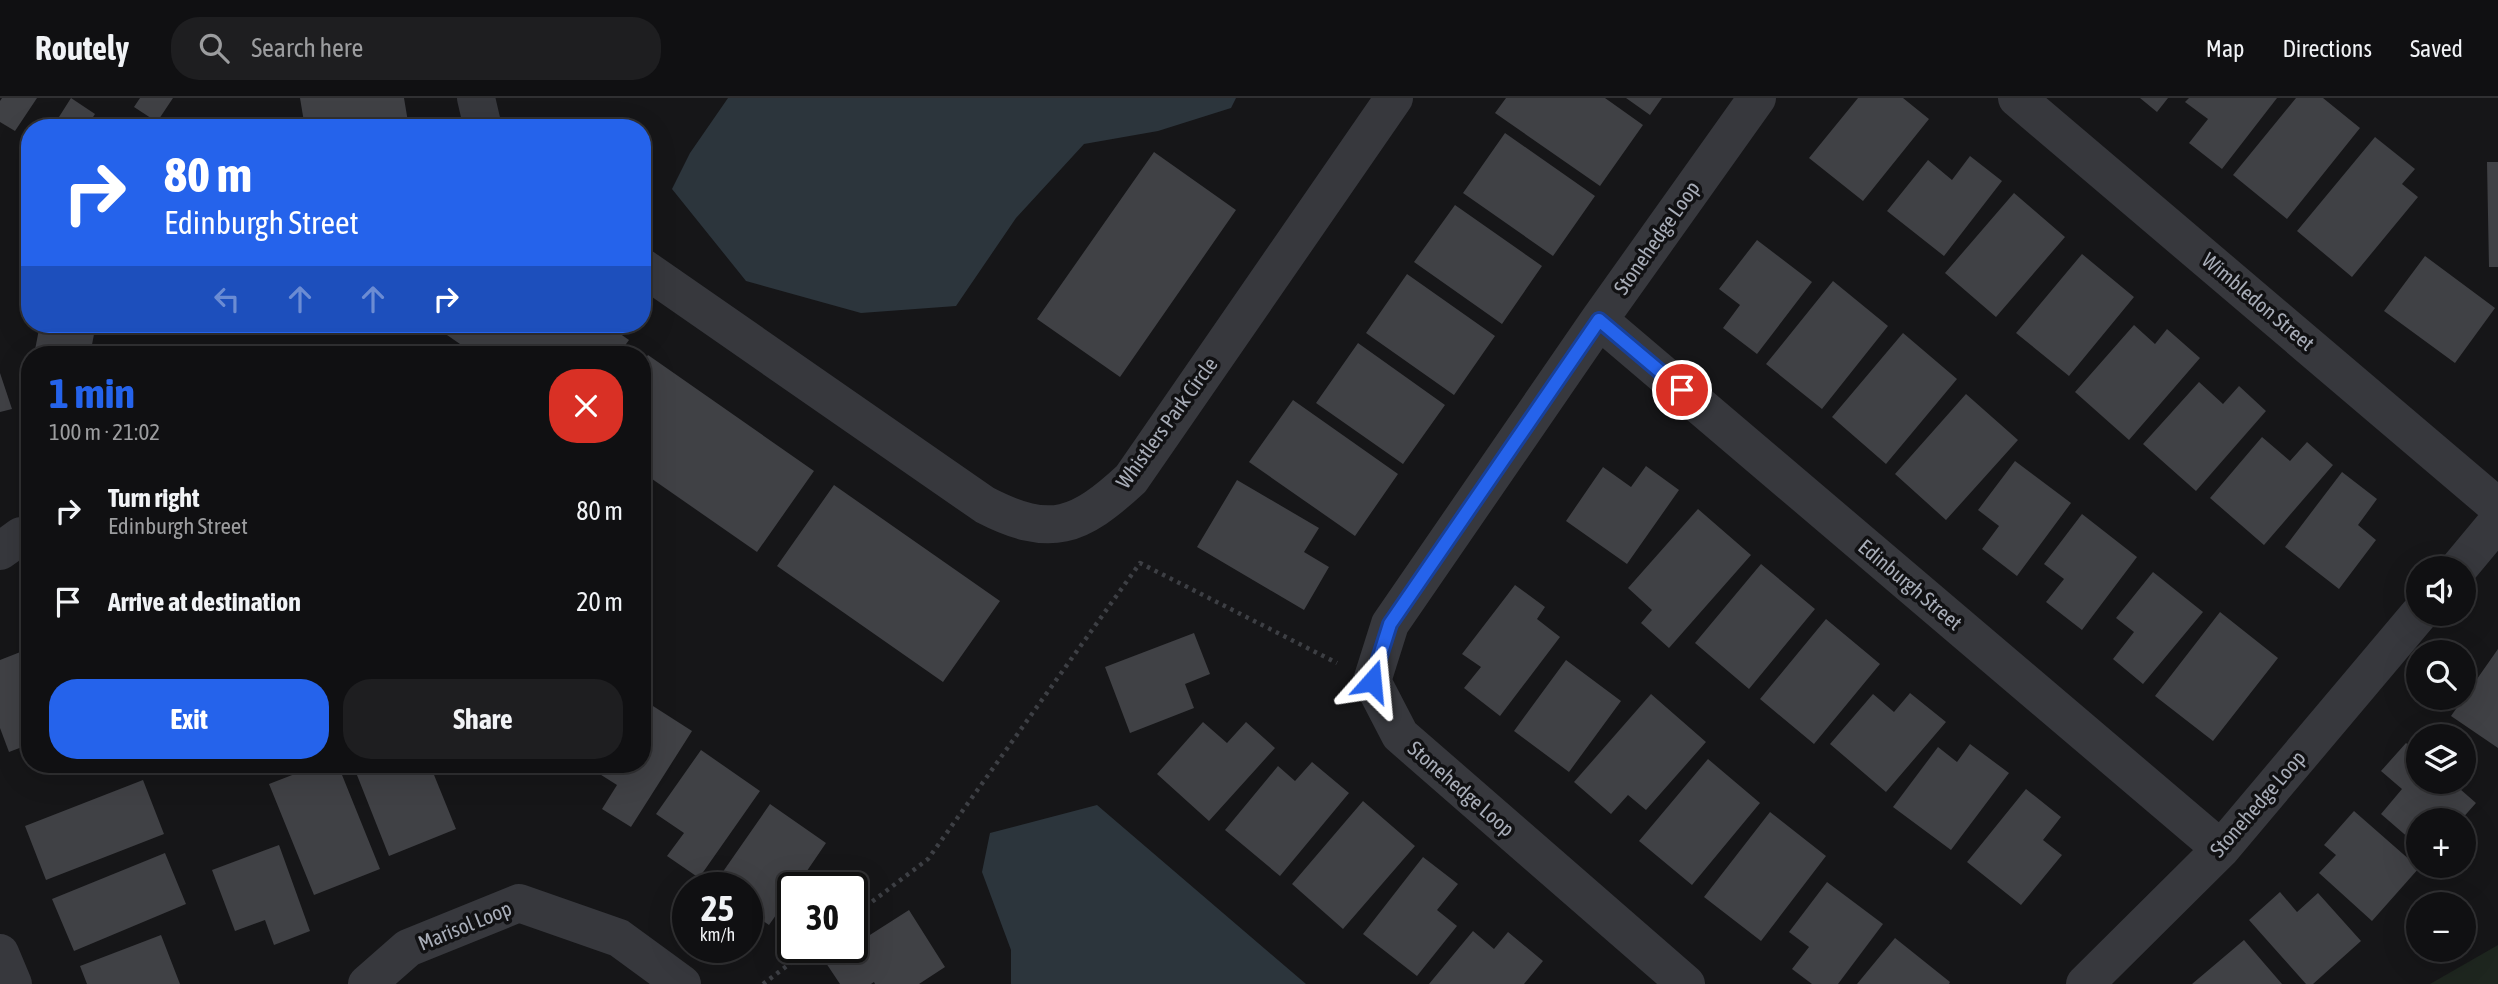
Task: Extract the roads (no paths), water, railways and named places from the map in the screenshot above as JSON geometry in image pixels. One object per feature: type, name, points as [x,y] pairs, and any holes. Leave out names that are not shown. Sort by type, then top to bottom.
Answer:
[{"type":"street","points":[[476,98],[481,119]]},
{"type":"street","name":"Whistlers Park Circle","points":[[651,273],[985,505],[1009,517],[1031,523],[1056,524],[1083,517],[1106,502],[1131,479],[1394,98]]},
{"type":"street","name":"Stonehedge Loop","points":[[1686,984],[1400,735],[1372,681],[1390,624],[1599,320],[1757,98]]},
{"type":"street","name":"Wimbledon Street","points":[[2017,98],[2498,507]]},
{"type":"street","name":"Edinburgh Street","points":[[1599,320],[2221,849]]},
{"type":"street","points":[[2469,556],[2498,521]]},
{"type":"street","name":"Stonehedge Loop","points":[[2085,984],[2221,849],[2409,626]]},
{"type":"street","name":"Marisol Loop","points":[[367,984],[408,948],[519,903],[620,938],[682,984]]},
{"type":"street","points":[[0,953],[13,984]]}]
